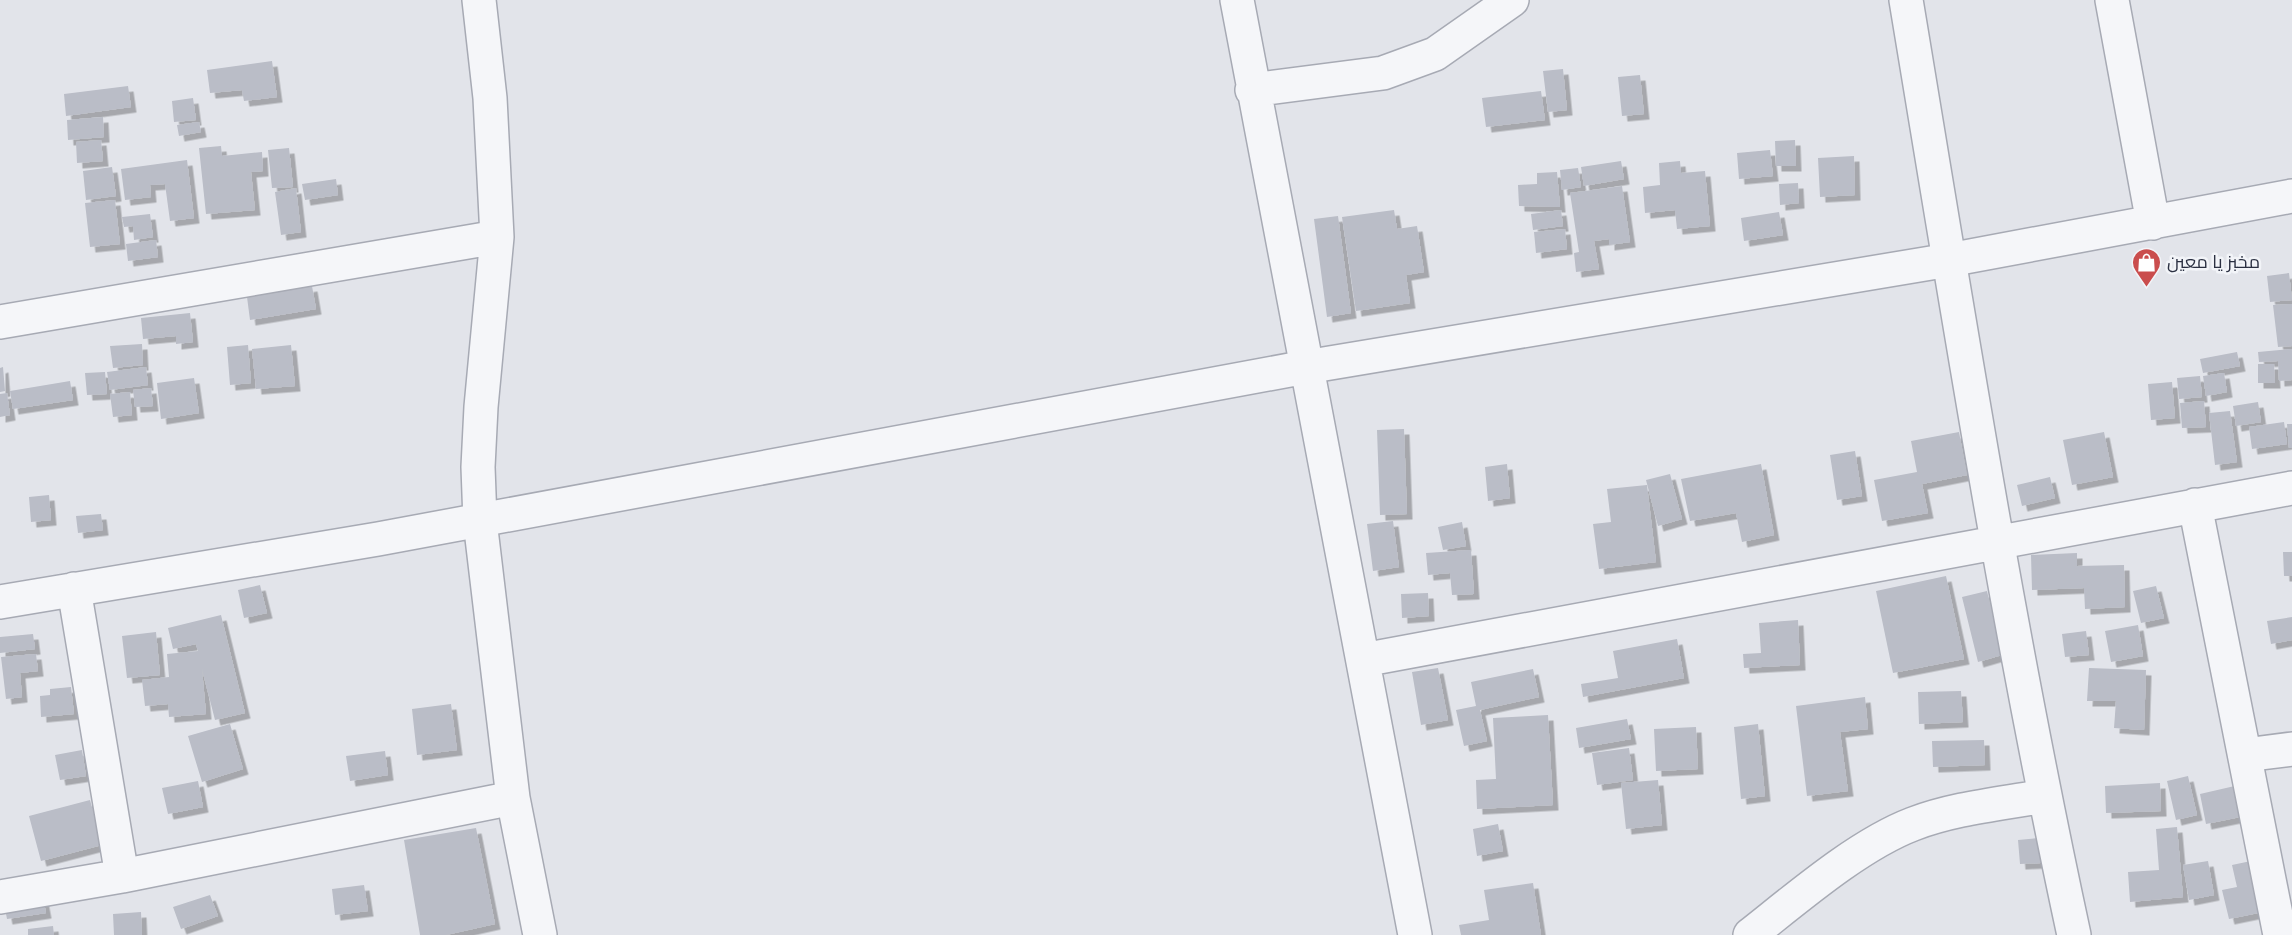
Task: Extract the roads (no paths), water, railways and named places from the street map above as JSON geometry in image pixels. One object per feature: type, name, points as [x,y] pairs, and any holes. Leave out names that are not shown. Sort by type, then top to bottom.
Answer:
[{"type":"street","points":[[479,0],[490,98],[497,237],[480,407],[477,467],[480,521],[513,798],[540,935]]},
{"type":"street","points":[[1237,0],[1252,90],[1364,660],[1415,935]]},
{"type":"street","points":[[1252,90],[1383,73],[1435,54],[1512,0]]},
{"type":"street","points":[[1906,0],[1995,541],[2044,796],[2074,935]]},
{"type":"street","points":[[2112,0],[2153,223]]},
{"type":"street","points":[[0,602],[480,521],[1306,367],[1949,260],[2292,196]]},
{"type":"street","points":[[0,322],[497,237]]},
{"type":"street","points":[[1364,660],[1995,541],[2292,488]]},
{"type":"street","points":[[2195,504],[2280,935]]},
{"type":"street","points":[[74,589],[122,876]]},
{"type":"street","points":[[2245,755],[2292,749]]},
{"type":"street","points":[[1750,935],[1856,855],[1911,825],[1943,814],[2044,796]]},
{"type":"street","points":[[0,897],[122,876],[513,798]]},
{"type":"place","name":"مخبز يا معين","points":[[2146,288]]}]
